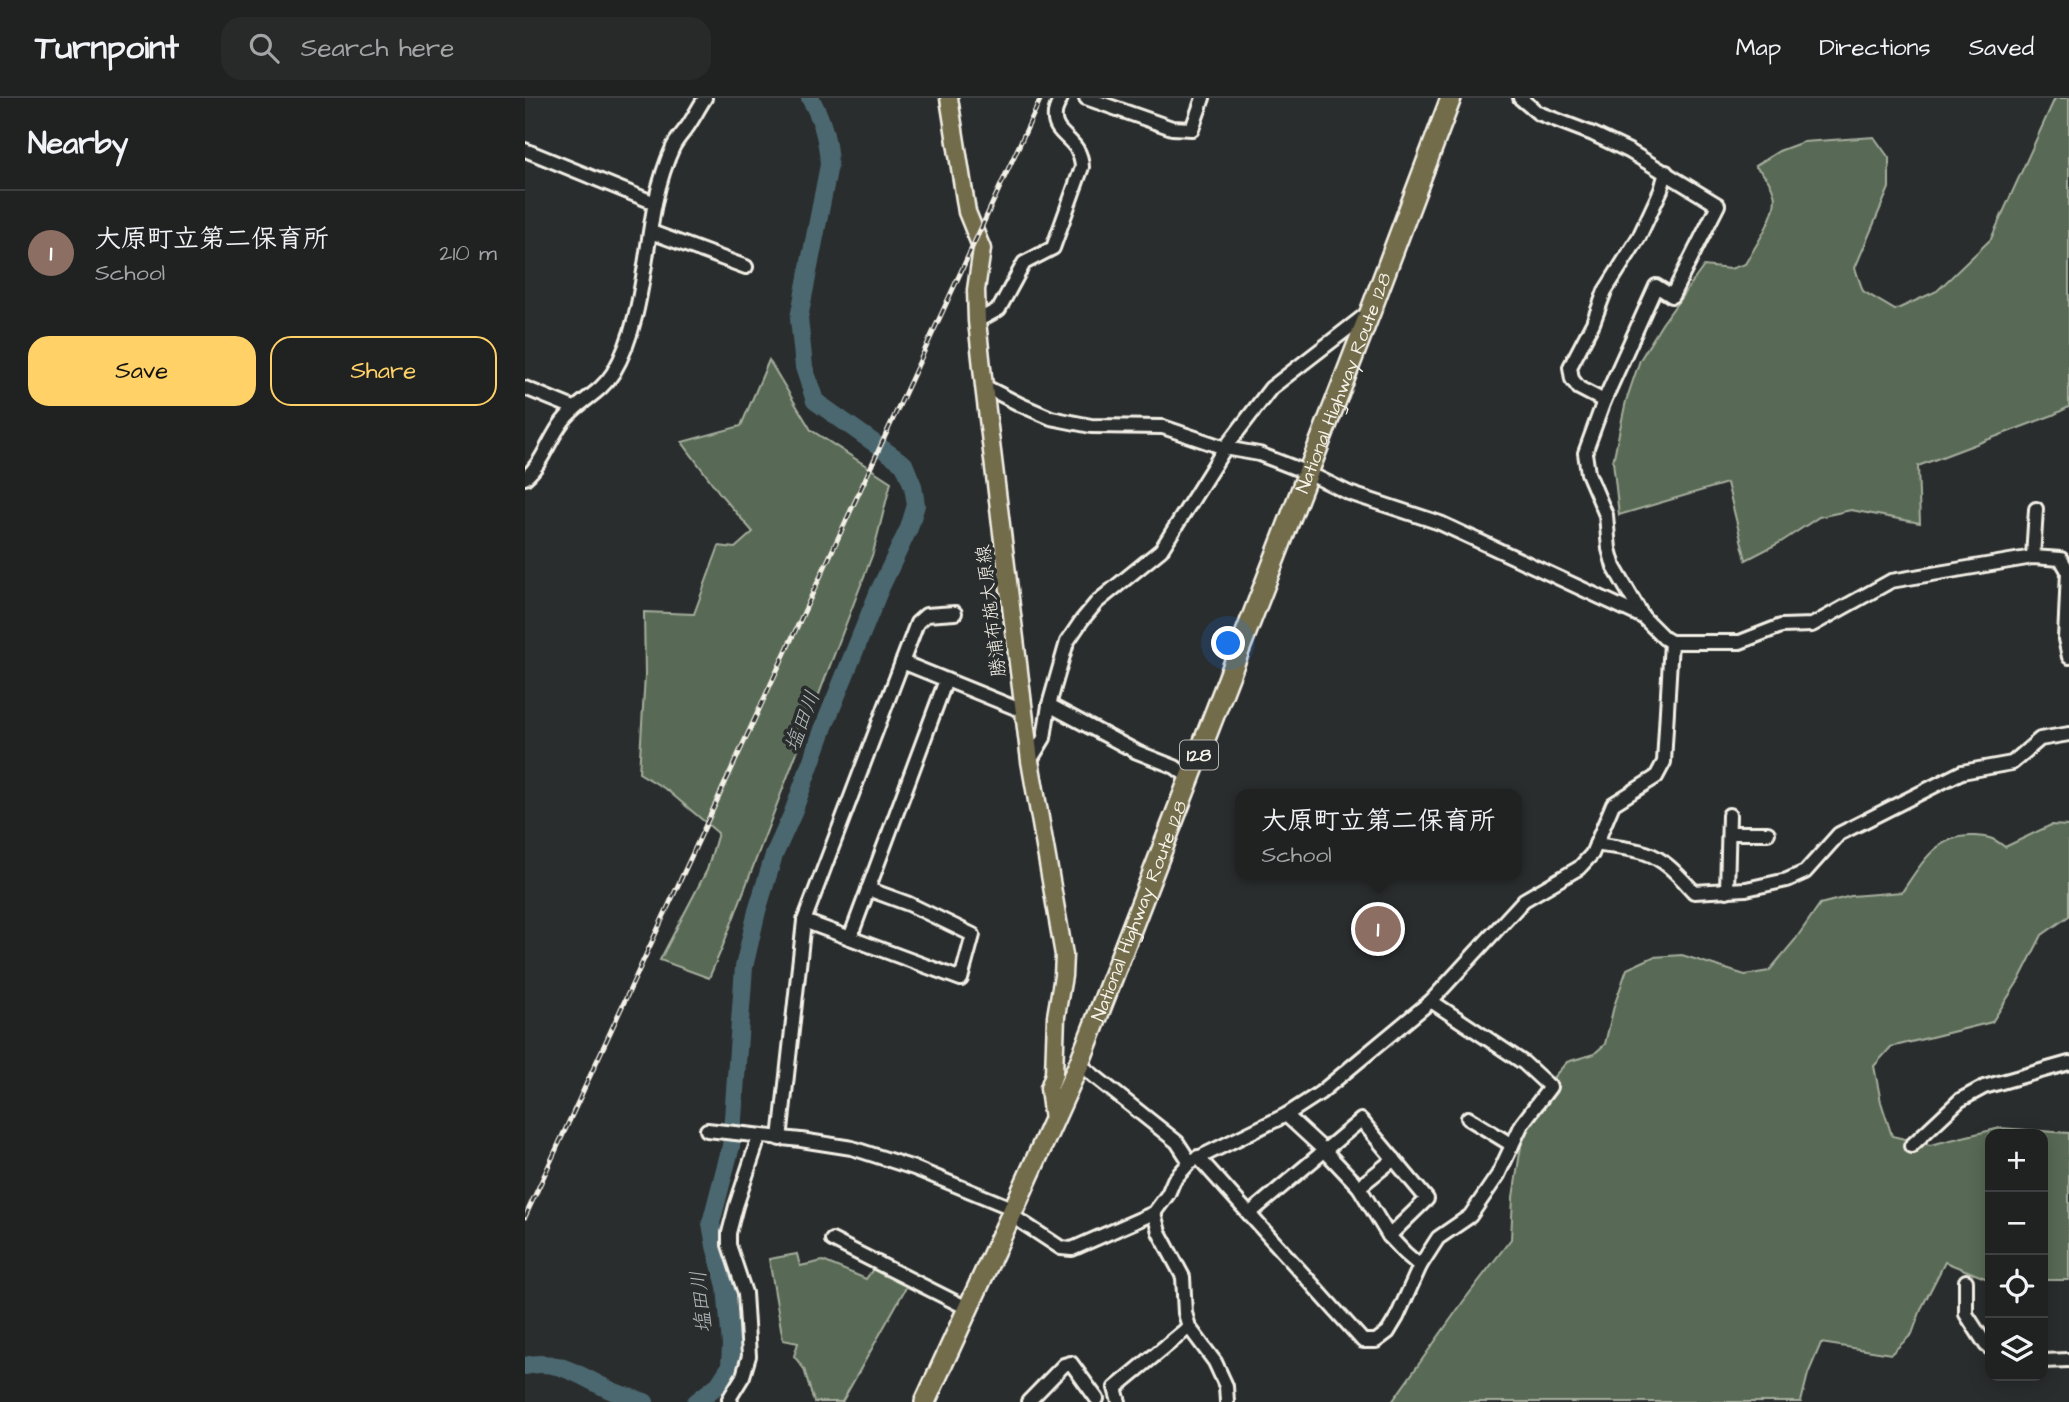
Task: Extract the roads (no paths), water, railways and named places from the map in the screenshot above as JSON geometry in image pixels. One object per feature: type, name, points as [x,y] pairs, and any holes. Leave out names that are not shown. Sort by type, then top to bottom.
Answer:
[{"type":"highway","name":"National Highway Route 128","points":[[925,1402],[1079,1064],[1451,98]]},
{"type":"main road","name":"勝浦布施大原線","points":[[949,98],[967,212],[982,249],[977,279],[977,321],[984,386],[1030,761],[1064,955],[1056,1016],[1054,1074],[1049,1088],[1053,1120]]},
{"type":"street","points":[[525,478],[541,459],[557,428],[574,408],[594,395],[611,376],[624,351],[651,232],[655,202],[673,147],[705,98]]},
{"type":"street","points":[[977,321],[999,309],[1024,263],[1053,248],[1082,167],[1078,148],[1057,128],[1055,113],[1061,98]]},
{"type":"street","points":[[1086,98],[1172,128],[1192,129],[1203,98]]},
{"type":"street","points":[[1520,98],[1538,113],[1629,151],[1718,205],[1672,296],[1656,286],[1604,401],[1585,453],[1588,473],[1606,516],[1614,567],[1643,617],[1671,642],[1740,642],[1781,626],[1812,625],[1891,581],[2033,557],[2065,559],[2068,571],[2065,639],[2069,657]]},
{"type":"street","points":[[525,150],[655,202]]},
{"type":"street","points":[[1604,401],[1579,388],[1572,379],[1570,367],[1593,323],[1605,291],[1639,237],[1666,173]]},
{"type":"street","points":[[651,232],[746,267]]},
{"type":"street","points":[[1030,761],[1044,738],[1049,705],[1067,642],[1097,603],[1161,550],[1225,448],[1271,388],[1371,310]]},
{"type":"street","points":[[984,386],[1051,418],[1091,426],[1163,428],[1225,448],[1259,454],[1349,493],[1440,523],[1643,617]]},
{"type":"street","points":[[525,388],[574,408]]},
{"type":"street","points":[[2033,557],[2036,509]]},
{"type":"street","points":[[780,1139],[804,921],[917,623],[926,615],[955,613]]},
{"type":"street","points":[[707,1130],[852,1148],[915,1168],[1013,1212],[1061,1248],[1072,1250],[1154,1213],[1168,1194],[1174,1180],[1194,1159],[1286,1115],[1320,1093],[1431,1001],[1524,900],[1579,868],[1592,854],[1613,804],[1656,777],[1664,762],[1671,642]]},
{"type":"street","points":[[902,662],[1023,711]]},
{"type":"street","points":[[850,938],[946,680]]},
{"type":"street","points":[[1049,705],[1137,752],[1175,767],[1190,778]]},
{"type":"street","points":[[1596,844],[1646,853],[1664,862],[1694,892],[1746,889],[1787,880],[1805,872],[1839,834],[1962,772],[2012,763],[2040,739],[2069,734]]},
{"type":"street","points":[[1727,891],[1729,815]]},
{"type":"street","points":[[1729,833],[1768,833]]},
{"type":"street","points":[[804,921],[961,979],[973,934],[909,904],[868,889]]},
{"type":"street","points":[[1079,1064],[1177,1142],[1249,1214],[1363,1341],[1376,1341],[1388,1332],[1420,1266],[1438,1238],[1469,1216],[1498,1175],[1522,1124],[1550,1087],[1524,1063],[1431,1001]]},
{"type":"street","points":[[1910,1146],[1960,1100],[1984,1087],[2069,1063]]},
{"type":"street","points":[[1286,1115],[1359,1187],[1389,1236],[1420,1266]]},
{"type":"street","points":[[1468,1118],[1512,1145]]},
{"type":"street","points":[[1249,1214],[1361,1120],[1427,1199],[1389,1236]]},
{"type":"street","points":[[731,1402],[729,1399],[743,1376],[749,1356],[745,1293],[729,1245],[729,1233],[759,1137]]},
{"type":"street","points":[[1359,1187],[1394,1159]]},
{"type":"street","points":[[1154,1213],[1159,1232],[1183,1277],[1185,1313],[1189,1327],[1215,1362],[1226,1386],[1227,1402]]},
{"type":"street","points":[[832,1240],[969,1308]]},
{"type":"street","points":[[1966,1281],[1966,1314],[1985,1343]]},
{"type":"street","points":[[1028,1402],[1064,1365],[1071,1363],[1096,1400],[1115,1388],[1189,1327]]},
{"type":"street","points":[[2048,1361],[2069,1360]]},
{"type":"street","points":[[1115,1388],[1119,1402]]},
{"type":"waterway","name":"塩田川","points":[[696,1402],[719,1384],[730,1367],[726,1286],[711,1223],[731,1146],[744,967],[757,911],[774,855],[792,815],[825,724],[879,591],[909,528],[916,505],[913,486],[904,464],[815,401],[804,367],[799,318],[829,165],[824,130],[810,98]]},
{"type":"waterway","name":"塩田川","points":[[525,1366],[558,1366],[617,1393],[645,1402]]},
{"type":"railway","points":[[525,1217],[1041,98]]},
{"type":"place","name":"大原町立第二保育所","points":[[1378,929]]}]
